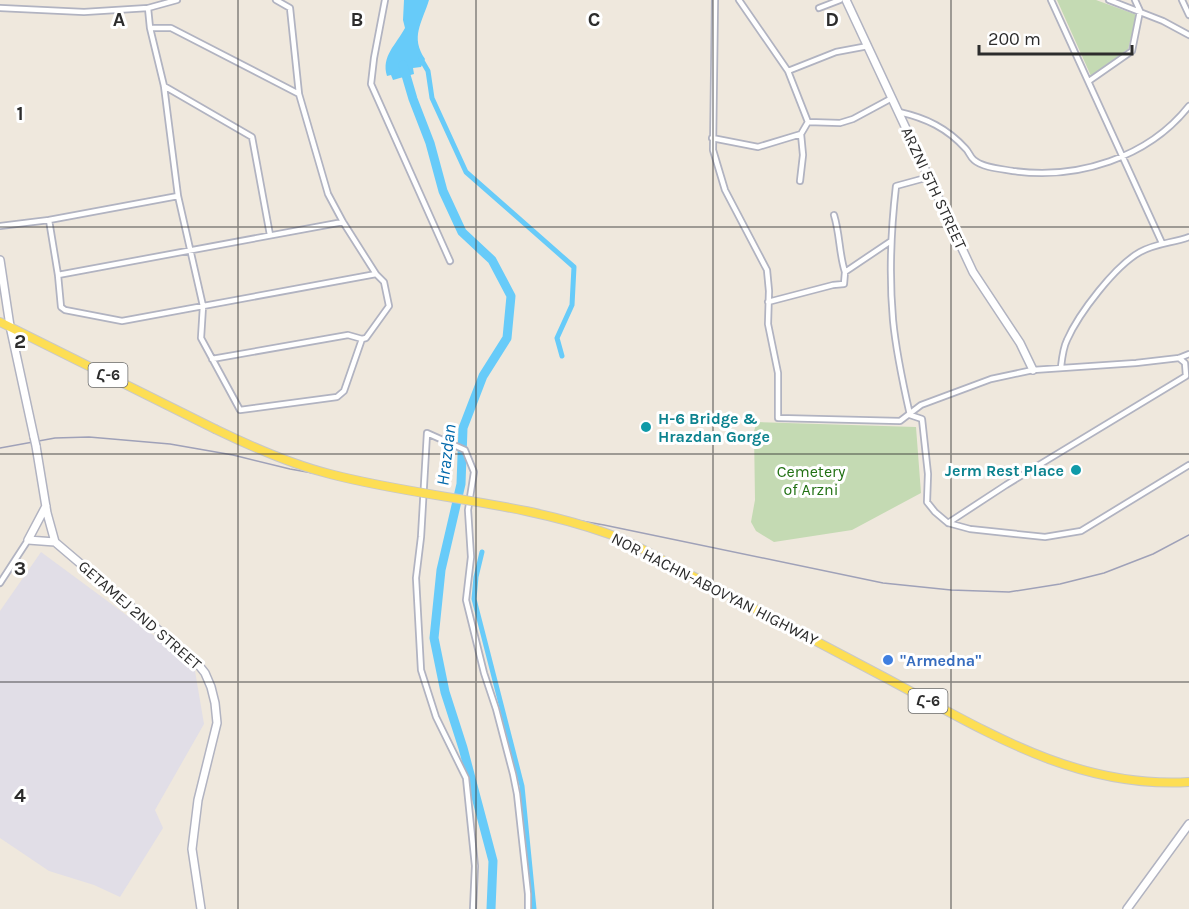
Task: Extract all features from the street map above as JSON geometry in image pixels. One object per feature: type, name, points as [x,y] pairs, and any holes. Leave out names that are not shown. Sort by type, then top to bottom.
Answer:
[{"type":"main road","name":"NOR HACHN-ABOVYAN HIGHWAY","points":[[0,322],[246,444],[285,460],[327,474],[373,484],[541,514],[626,541],[968,722],[1040,757],[1084,772],[1119,778],[1154,782],[1188,782]]},
{"type":"street","points":[[0,8],[84,12],[148,8],[177,0]]},
{"type":"street","points":[[276,0],[290,8]]},
{"type":"street","points":[[212,359],[348,335],[366,338],[389,306],[384,282],[376,274],[328,194],[299,94],[290,0]]},
{"type":"street","points":[[385,0],[372,65],[371,84],[450,261]]},
{"type":"street","points":[[715,0],[713,150],[725,190],[767,270],[768,324],[778,373],[778,418],[900,421],[921,405],[991,379],[1033,370],[1136,363],[1179,358],[1189,354]]},
{"type":"street","points":[[739,0],[788,71],[808,122]]},
{"type":"street","points":[[819,8],[840,0]]},
{"type":"street","name":"ARZNI 5TH STREET","points":[[846,0],[973,272],[1020,343],[1033,370]]},
{"type":"street","points":[[1051,0],[1162,243]]},
{"type":"street","points":[[1109,0],[1140,11],[1189,35]]},
{"type":"street","points":[[1089,81],[1132,51],[1140,11],[1135,0]]},
{"type":"street","points":[[1182,0],[1189,15]]},
{"type":"street","points":[[148,8],[150,28],[164,86],[178,196],[203,306],[201,338],[240,410],[337,397],[344,391],[362,339]]},
{"type":"street","points":[[150,28],[171,28],[299,94]]},
{"type":"street","points":[[788,71],[836,52],[868,46]]},
{"type":"street","points":[[164,86],[252,137],[270,235]]},
{"type":"street","points":[[808,122],[840,123],[892,98]]},
{"type":"street","points":[[899,112],[920,117],[938,125],[966,149],[974,161],[997,168],[1037,174],[1068,172],[1122,157],[1169,129],[1189,106]]},
{"type":"street","points":[[800,182],[803,155],[801,134],[808,122]]},
{"type":"street","points":[[712,138],[758,147],[801,134]]},
{"type":"street","points":[[910,415],[893,319],[891,241],[897,186],[929,177]]},
{"type":"street","points":[[0,226],[49,220],[178,196]]},
{"type":"street","points":[[768,302],[844,284],[845,272],[834,215]]},
{"type":"street","points":[[49,220],[61,307],[66,310],[122,321],[376,274]]},
{"type":"street","points":[[58,275],[343,222]]},
{"type":"street","points":[[1061,367],[1065,342],[1086,307],[1126,260],[1162,243],[1171,243],[1189,237]]},
{"type":"street","points":[[845,272],[891,241]]},
{"type":"street","points":[[0,260],[10,326],[55,542],[27,540]]},
{"type":"street","points":[[948,523],[1006,485],[1186,376],[1185,363],[1179,358]]},
{"type":"street","points":[[910,415],[922,419],[928,474],[927,502],[948,523],[970,529],[1045,537],[1081,531],[1189,465]]},
{"type":"street","points":[[472,909],[476,866],[466,778],[435,717],[421,670],[416,578],[427,433],[465,450],[474,472],[468,510],[471,557],[466,600],[513,774],[522,831],[528,909]]},
{"type":"street","points":[[0,583],[46,506]]},
{"type":"street","name":"GETAMEJ 2ND STREET","points":[[55,542],[197,663],[205,673],[211,687],[217,723],[198,800],[192,849],[201,909]]},
{"type":"street","points":[[1127,909],[1189,824]]},
{"type":"shaded area","points":[[41,552],[194,665],[204,724],[155,810],[163,828],[120,897],[94,885],[49,871],[0,838],[0,611]]},
{"type":"green space","points":[[1057,0],[1096,0],[1137,15],[1128,49],[1091,76]]},
{"type":"green space","name":"Cemetery of Arzni","points":[[757,422],[916,427],[921,493],[852,530],[774,542],[756,531],[751,522],[755,500],[754,431]]},
{"type":"water","points":[[404,0],[429,0],[418,37],[418,44],[425,59],[421,67],[413,68],[414,74],[393,80],[391,75],[387,76],[386,62],[390,51],[405,28]]},
{"type":"waterway","points":[[421,59],[428,71],[432,98],[466,172],[574,267],[572,305],[557,338],[562,356]]},
{"type":"waterway","name":"Hrazdan","points":[[403,65],[430,143],[443,191],[462,232],[492,260],[511,296],[507,338],[483,376],[463,428],[461,484],[441,570],[434,638],[445,692],[463,748],[493,861],[491,909]]},
{"type":"waterway","points":[[482,552],[474,599],[522,786],[534,909]]},
{"type":"railway","points":[[0,448],[55,438],[89,437],[170,444],[233,455],[290,469],[604,525],[883,583],[951,590],[1009,592],[1060,584],[1104,573],[1153,554],[1189,535]]},
{"type":"place","name":"H-6 Bridge & Hrazdan Gorge","points":[[646,427]]},
{"type":"place","name":"Jerm Rest Place","points":[[1076,470]]},
{"type":"place","name":"\"Armedna\"","points":[[888,660]]}]
